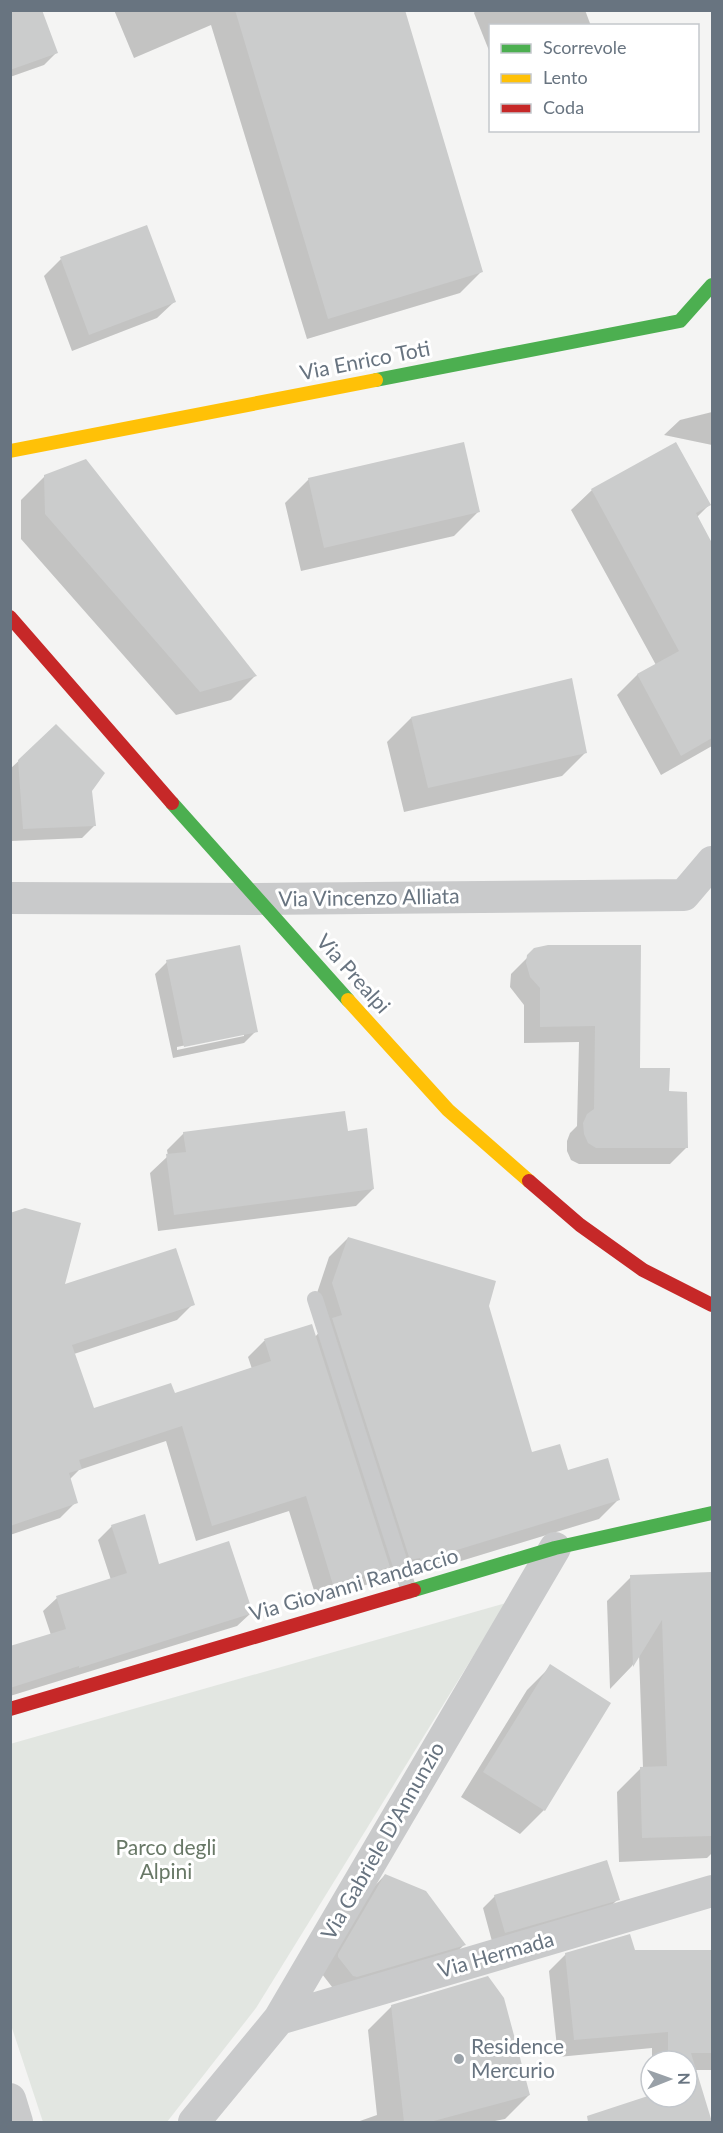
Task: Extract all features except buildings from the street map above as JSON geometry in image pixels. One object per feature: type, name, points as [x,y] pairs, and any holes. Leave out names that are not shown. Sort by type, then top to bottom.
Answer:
[{"type":"street","name":"Via Enrico Toti","points":[[10,451],[680,321],[712,285]]},
{"type":"street","name":"Via Prealpi","points":[[10,617],[256,899],[448,1110],[580,1225],[643,1270],[712,1305]]},
{"type":"street","name":"Via Vincenzo Alliata","points":[[10,898],[256,899],[684,895],[712,862]]},
{"type":"street","name":"Via Giovanni Randaccio","points":[[10,1709],[555,1548],[712,1513]]},
{"type":"street","name":"Via Gabriele D'Annunzio","points":[[194,2122],[279,2019],[555,1548]]},
{"type":"street","name":"Via Hermada","points":[[279,2019],[712,1891]]},
{"type":"street","points":[[10,2099],[17,2122]]},
{"type":"lane","points":[[315,1299],[409,1591]]},
{"type":"green space","name":"Parco degli Alpini","points":[[506,1603],[256,2008],[167,2122],[43,2122],[11,2025],[10,1744]]},
{"type":"traffic: fast","points":[[376,380],[680,321],[712,285]]},
{"type":"traffic: fast","points":[[172,803],[348,1000]]},
{"type":"traffic: fast","points":[[414,1590],[555,1548],[712,1513]]},
{"type":"traffic: slow","points":[[10,451],[376,380]]},
{"type":"traffic: slow","points":[[348,1000],[448,1110],[529,1181]]},
{"type":"traffic: jam","points":[[10,617],[172,803]]},
{"type":"traffic: jam","points":[[529,1181],[580,1225],[643,1270],[712,1305]]},
{"type":"traffic: jam","points":[[10,1709],[414,1590]]},
{"type":"place","name":"Residence Mercurio","points":[[459,2059]]}]
